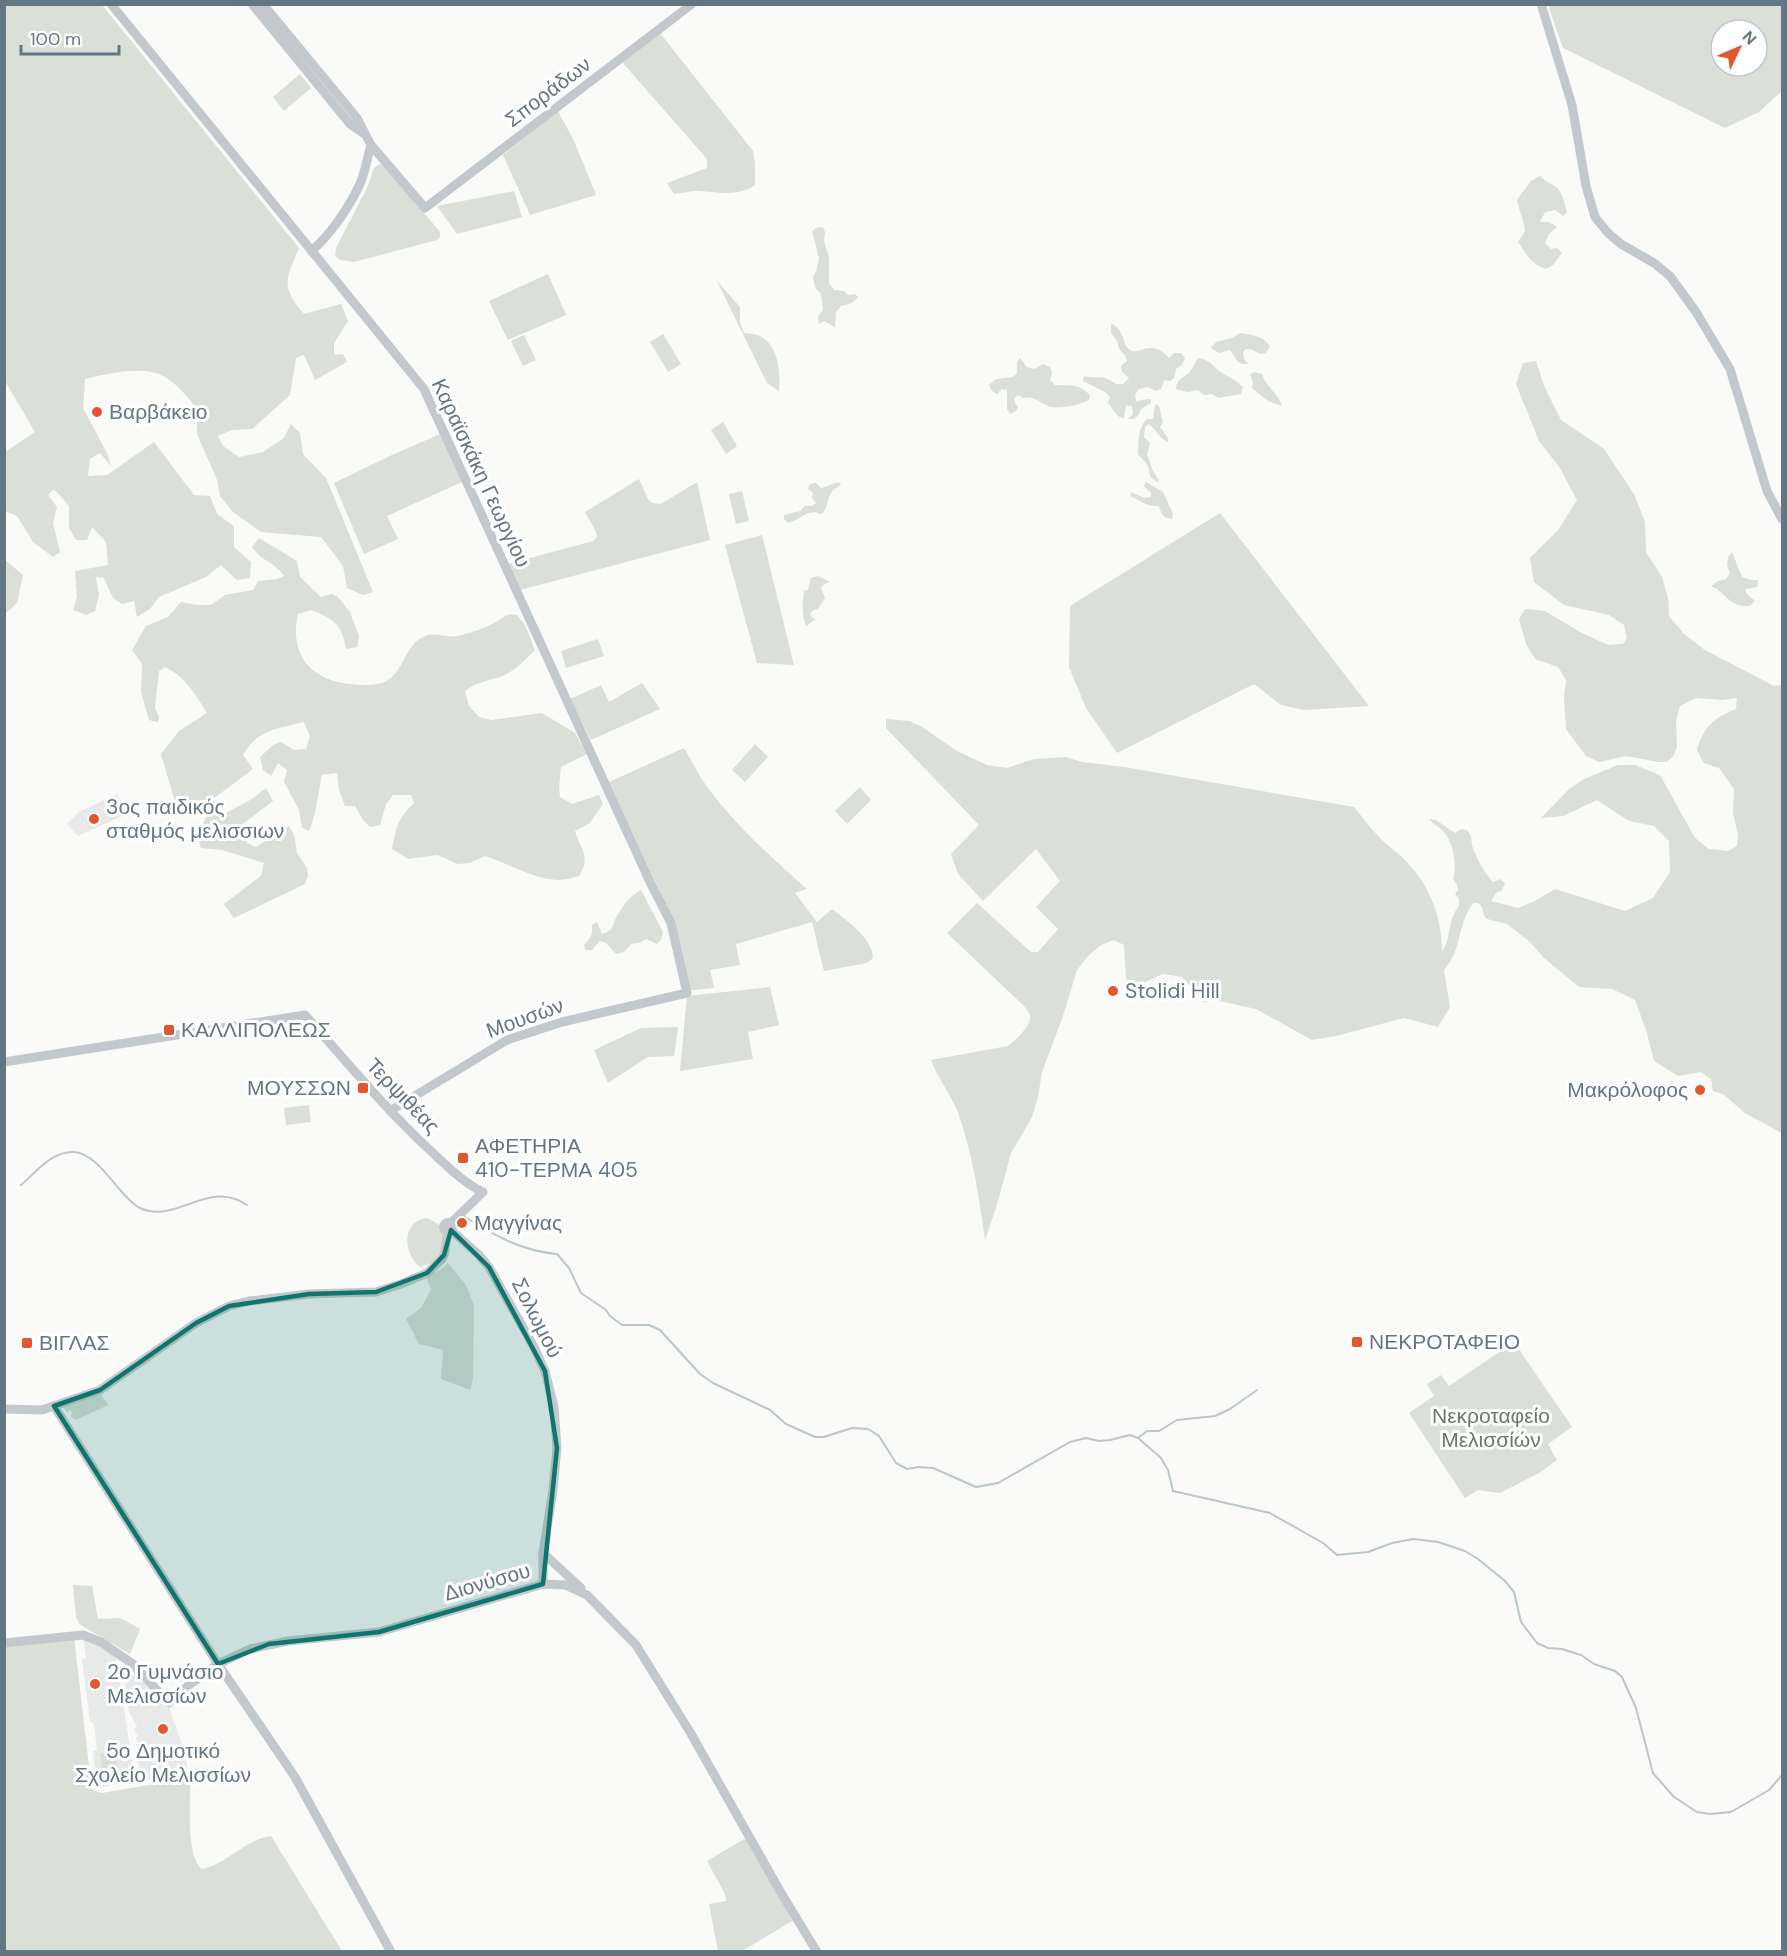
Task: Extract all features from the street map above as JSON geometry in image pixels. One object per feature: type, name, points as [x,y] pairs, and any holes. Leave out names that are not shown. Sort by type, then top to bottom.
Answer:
[{"type":"street","name":"Καραϊσκάκη Γεωργίου","points":[[111,4],[390,346],[426,394],[671,923],[687,993]]},
{"type":"street","points":[[252,4],[350,124],[365,134]]},
{"type":"street","points":[[263,4],[357,118],[371,145],[359,185],[343,212],[311,251]]},
{"type":"street","name":"Σποράδων","points":[[371,145],[425,208],[692,4]]},
{"type":"street","points":[[1541,4],[1572,105],[1586,186],[1595,217],[1620,244],[1654,263],[1670,276],[1696,312],[1730,369],[1767,491],[1782,519]]},
{"type":"street","name":"Μουσών","points":[[390,1111],[507,1040],[562,1022],[687,993]]},
{"type":"street","name":"Τερψιθέας","points":[[4,1062],[305,1016],[390,1111],[463,1181],[483,1192],[450,1228]]},
{"type":"street","points":[[4,1409],[42,1410],[100,1390],[195,1323],[229,1306],[249,1301],[309,1294],[376,1292],[427,1273],[444,1255],[450,1228]]},
{"type":"street","name":"Σολωμού","points":[[450,1228],[489,1267],[545,1371],[554,1407],[557,1449],[543,1553],[543,1584]]},
{"type":"street","points":[[54,1406],[218,1664],[295,1777],[391,1952]]},
{"type":"street","points":[[543,1553],[587,1595]]},
{"type":"street","name":"Διονύσου","points":[[4,1643],[83,1635],[101,1642],[126,1659],[169,1703],[218,1664],[250,1649],[269,1644],[380,1632],[543,1584],[565,1585],[587,1595],[626,1633],[646,1659],[817,1952]]},
{"type":"highlighted area","points":[[451,1230],[489,1267],[545,1371],[557,1448],[543,1584],[379,1632],[269,1644],[218,1664],[54,1406],[100,1390],[196,1323],[229,1306],[309,1294],[376,1292],[427,1273],[444,1255]]},
{"type":"shaded area","name":"3ος παιδικός σταθμός μελισσιων","points":[[117,794],[127,814],[78,836],[67,824],[79,812]]},
{"type":"shaded area","points":[[83,1637],[116,1654],[135,1782],[100,1787],[96,1784],[93,1751],[97,1750],[94,1725],[90,1721],[82,1659],[86,1658]]},
{"type":"shaded area","points":[[124,1658],[168,1705],[182,1744],[189,1774],[141,1781],[137,1754],[142,1751],[134,1730],[137,1726],[129,1712]]},
{"type":"green space","points":[[5,4],[102,5],[299,248],[288,282],[288,289],[296,305],[304,314],[341,304],[348,321],[334,343],[334,355],[343,354],[347,362],[315,380],[304,355],[296,358],[290,395],[252,429],[232,430],[218,436],[223,446],[239,457],[263,452],[284,438],[291,424],[300,433],[303,454],[326,478],[373,592],[363,595],[347,588],[343,566],[321,537],[261,532],[233,512],[220,496],[217,480],[197,434],[197,408],[173,382],[146,371],[124,372],[85,379],[83,408],[108,455],[111,466],[100,453],[90,459],[88,476],[107,475],[154,442],[194,495],[210,496],[217,514],[234,526],[234,547],[251,562],[250,578],[237,580],[221,565],[206,577],[159,597],[150,609],[137,617],[134,601],[122,604],[113,598],[104,578],[96,577],[99,595],[95,611],[86,615],[73,610],[77,597],[75,571],[108,565],[106,542],[92,527],[87,540],[76,540],[69,528],[69,506],[53,490],[48,495],[57,507],[53,523],[60,552],[53,557],[33,542],[17,516],[5,511],[5,452],[35,432],[5,381]]},
{"type":"green space","points":[[1548,5],[1782,5],[1782,91],[1759,112],[1725,128],[1563,48]]},
{"type":"green space","points":[[660,33],[753,151],[755,185],[735,192],[698,191],[674,194],[667,183],[707,168],[707,159],[622,62]]},
{"type":"green space","points":[[300,74],[311,88],[284,111],[273,97]]},
{"type":"green space","points":[[558,111],[575,143],[596,195],[530,215],[503,155]]},
{"type":"green space","points":[[379,164],[384,165],[440,232],[440,237],[437,240],[354,262],[340,260],[335,255],[336,248],[368,186],[374,168]]},
{"type":"green space","points":[[1540,176],[1559,190],[1567,212],[1563,216],[1555,210],[1545,212],[1540,222],[1549,222],[1557,227],[1549,234],[1545,243],[1551,249],[1557,248],[1562,253],[1553,265],[1546,269],[1533,262],[1518,242],[1525,231],[1517,200],[1531,181]]},
{"type":"green space","points":[[514,191],[522,217],[457,234],[437,206]]},
{"type":"green space","points":[[823,227],[829,257],[829,283],[834,290],[844,291],[848,295],[855,294],[858,297],[852,303],[841,306],[836,312],[835,327],[824,321],[819,324],[818,316],[823,310],[821,294],[815,287],[813,277],[819,258],[812,231]]},
{"type":"green space","points":[[548,274],[566,315],[508,340],[489,301]]},
{"type":"green space","points":[[717,281],[740,307],[740,322],[744,333],[755,334],[770,344],[779,371],[779,391],[767,383]]},
{"type":"green space","points":[[1111,323],[1119,330],[1130,350],[1150,348],[1162,352],[1169,358],[1174,353],[1181,353],[1185,358],[1182,365],[1176,369],[1174,378],[1170,381],[1164,380],[1161,389],[1156,391],[1148,387],[1139,389],[1135,395],[1136,401],[1151,399],[1151,403],[1141,409],[1134,419],[1128,419],[1133,414],[1132,406],[1126,405],[1124,419],[1118,416],[1108,403],[1110,397],[1105,392],[1083,381],[1084,376],[1103,378],[1116,384],[1123,384],[1129,378],[1122,372],[1121,366],[1127,361],[1111,333]]},
{"type":"green space","points":[[1240,333],[1261,338],[1270,347],[1266,353],[1260,354],[1246,349],[1243,352],[1248,364],[1239,362],[1230,350],[1219,353],[1211,348],[1216,342],[1232,338]]},
{"type":"green space","points":[[663,334],[681,364],[668,372],[650,342]]},
{"type":"green space","points":[[524,335],[536,360],[523,366],[511,341]]},
{"type":"green space","points":[[1020,358],[1027,367],[1035,369],[1043,364],[1050,367],[1052,373],[1050,380],[1055,385],[1082,389],[1090,395],[1089,400],[1074,405],[1050,407],[1032,398],[1023,398],[1018,395],[1014,398],[1018,407],[1010,414],[1007,409],[1007,390],[1002,389],[997,394],[989,385],[996,379],[1013,377],[1017,373],[1017,363]]},
{"type":"green space","points":[[1198,358],[1208,362],[1243,387],[1241,394],[1218,398],[1212,394],[1204,395],[1198,390],[1187,392],[1176,389],[1179,381],[1190,371]]},
{"type":"green space","points":[[1536,361],[1545,388],[1561,420],[1604,449],[1634,494],[1645,522],[1646,552],[1662,577],[1668,598],[1669,616],[1684,634],[1705,650],[1774,686],[1782,685],[1782,1133],[1745,1113],[1723,1094],[1713,1091],[1711,1079],[1701,1072],[1678,1076],[1654,1061],[1635,1000],[1612,989],[1579,987],[1507,924],[1487,919],[1478,903],[1473,903],[1468,911],[1454,954],[1444,970],[1450,1007],[1438,1027],[1404,1018],[1312,1040],[1256,1009],[1215,1000],[1204,1002],[1182,977],[1163,974],[1132,988],[1126,978],[1124,945],[1114,940],[1101,945],[1077,970],[1042,1072],[1032,1117],[1011,1153],[985,1240],[968,1145],[955,1106],[931,1060],[1008,1046],[1025,1029],[1030,1016],[1025,1007],[947,933],[977,903],[1031,952],[1038,952],[1058,929],[1036,907],[1060,881],[1036,849],[983,901],[958,874],[951,854],[979,825],[886,728],[886,719],[909,721],[922,727],[957,751],[987,765],[1007,768],[1034,759],[1066,757],[1082,762],[1124,767],[1354,807],[1377,835],[1411,867],[1427,889],[1440,926],[1442,952],[1455,911],[1459,906],[1459,898],[1455,894],[1458,890],[1453,879],[1455,861],[1450,842],[1444,832],[1429,819],[1436,820],[1455,833],[1461,829],[1467,830],[1486,874],[1493,882],[1500,879],[1505,883],[1502,890],[1496,893],[1491,901],[1518,908],[1555,889],[1625,911],[1653,898],[1670,872],[1669,841],[1654,826],[1629,821],[1597,800],[1563,816],[1541,818],[1569,789],[1584,779],[1618,765],[1635,765],[1660,775],[1695,838],[1709,849],[1728,851],[1737,846],[1738,835],[1733,813],[1734,789],[1719,768],[1704,763],[1697,750],[1710,724],[1736,709],[1737,698],[1723,700],[1696,698],[1680,706],[1676,721],[1677,747],[1674,755],[1667,762],[1626,756],[1599,762],[1586,756],[1566,729],[1564,697],[1566,680],[1558,667],[1535,659],[1526,644],[1519,619],[1525,609],[1545,611],[1580,632],[1608,645],[1623,644],[1627,638],[1624,625],[1609,615],[1564,605],[1534,582],[1530,558],[1558,530],[1577,500],[1560,468],[1539,441],[1516,384],[1523,363]]},
{"type":"green space","points":[[1254,372],[1262,374],[1282,406],[1268,401],[1252,388],[1253,382],[1250,375]]},
{"type":"green space","points":[[1155,404],[1159,406],[1163,422],[1160,427],[1168,438],[1168,442],[1148,424],[1145,427],[1144,437],[1150,443],[1147,455],[1159,483],[1151,477],[1147,465],[1138,454],[1140,431],[1147,419],[1153,419]]},
{"type":"green space","points":[[723,422],[737,446],[726,454],[711,430]]},
{"type":"green space","points":[[440,434],[462,482],[387,516],[398,539],[364,554],[334,483]]},
{"type":"green space","points":[[639,479],[648,499],[652,503],[661,504],[697,482],[710,540],[520,590],[508,564],[593,541],[597,537],[596,532],[585,512]]},
{"type":"green space","points":[[839,482],[841,485],[832,492],[821,514],[808,513],[788,523],[784,519],[784,515],[800,511],[805,506],[812,506],[816,503],[812,498],[813,493],[808,489],[810,484],[816,483],[821,488]]},
{"type":"green space","points":[[1146,482],[1163,492],[1173,514],[1172,519],[1163,515],[1159,506],[1146,504],[1130,496],[1131,492],[1144,498],[1151,497],[1151,493],[1144,486]]},
{"type":"green space","points":[[742,491],[749,521],[736,524],[729,494]]},
{"type":"green space","points":[[1220,513],[1369,706],[1304,710],[1281,705],[1254,684],[1117,753],[1086,708],[1069,667],[1070,606]]},
{"type":"green space","points":[[762,535],[794,665],[757,663],[725,545]]},
{"type":"green space","points":[[259,538],[297,561],[300,577],[321,597],[332,594],[338,597],[350,612],[359,636],[357,647],[346,649],[339,628],[326,616],[311,610],[298,614],[296,628],[300,653],[314,671],[336,681],[362,685],[382,683],[395,674],[412,646],[425,636],[461,635],[488,626],[506,615],[517,615],[525,625],[535,650],[510,672],[465,691],[469,706],[479,717],[491,720],[542,713],[575,733],[587,754],[561,767],[560,797],[572,804],[599,795],[603,804],[590,823],[575,831],[585,858],[579,876],[562,880],[549,879],[485,856],[470,863],[457,864],[438,855],[408,859],[392,849],[398,824],[414,803],[411,795],[393,795],[386,804],[380,825],[370,827],[355,806],[345,806],[339,790],[337,773],[322,775],[309,831],[302,828],[299,810],[284,782],[287,770],[278,763],[271,776],[263,770],[260,757],[273,745],[281,742],[294,750],[306,749],[310,736],[304,722],[269,731],[255,740],[243,755],[253,769],[213,799],[224,814],[252,799],[266,788],[273,801],[240,826],[247,843],[256,847],[289,826],[294,835],[297,853],[307,868],[308,875],[305,884],[234,918],[224,904],[261,876],[264,863],[222,850],[201,848],[198,836],[207,815],[202,806],[178,812],[161,754],[179,731],[207,713],[184,681],[165,667],[159,671],[155,708],[159,717],[158,722],[149,720],[141,692],[142,664],[132,650],[146,626],[168,617],[181,602],[211,605],[225,595],[253,590],[258,581],[284,576],[252,547]]},
{"type":"green space","points":[[1732,552],[1742,577],[1758,580],[1757,587],[1746,589],[1746,593],[1755,601],[1750,606],[1732,602],[1711,586],[1726,579],[1730,573],[1727,566],[1728,557]]},
{"type":"green space","points":[[5,560],[23,575],[17,603],[5,614]]},
{"type":"green space","points":[[818,576],[830,582],[821,588],[825,598],[818,609],[813,610],[810,614],[816,619],[806,626],[803,609],[804,591],[808,590],[811,578]]},
{"type":"green space","points":[[598,639],[604,656],[566,668],[561,651]]},
{"type":"green space","points":[[642,683],[660,709],[591,740],[570,699],[601,685],[609,702]]},
{"type":"green space","points":[[755,744],[768,757],[745,782],[732,770]]},
{"type":"green space","points":[[684,748],[705,783],[730,815],[807,889],[795,893],[817,922],[832,909],[864,936],[872,950],[873,958],[867,963],[824,971],[812,922],[736,944],[740,965],[710,970],[714,988],[691,990],[674,922],[609,782]]},
{"type":"green space","points":[[860,787],[871,800],[847,824],[835,811]]},
{"type":"green space","points":[[641,890],[663,932],[661,940],[657,944],[646,939],[631,944],[624,952],[616,954],[606,943],[600,941],[592,950],[585,950],[584,945],[591,936],[592,925],[597,922],[602,934],[609,931],[627,901]]},
{"type":"green space","points":[[770,987],[779,1025],[748,1032],[753,1059],[680,1071],[687,996]]},
{"type":"green space","points":[[678,1027],[674,1056],[648,1057],[608,1083],[594,1050],[641,1028]]},
{"type":"green space","points":[[309,1105],[311,1122],[286,1125],[284,1108]]},
{"type":"green space","points":[[426,1218],[439,1225],[445,1238],[438,1261],[420,1267],[411,1255],[407,1240],[412,1226]]},
{"type":"green space","points":[[448,1263],[466,1285],[474,1306],[473,1379],[470,1390],[441,1379],[443,1350],[419,1344],[406,1319],[421,1308],[431,1290],[426,1276],[438,1271]]},
{"type":"green space","name":"Νεκροταφείο Μελισσίών","points":[[1514,1342],[1572,1427],[1548,1444],[1557,1460],[1539,1473],[1500,1493],[1478,1490],[1465,1498],[1409,1413],[1434,1396],[1427,1384],[1441,1375],[1449,1386]]},
{"type":"green space","points":[[100,1393],[108,1405],[76,1420],[70,1416],[73,1413],[70,1410],[67,1412],[62,1406]]},
{"type":"green space","points":[[73,1585],[92,1586],[98,1619],[120,1618],[140,1629],[130,1654],[79,1624],[76,1617]]},
{"type":"green space","points":[[74,1637],[91,1784],[94,1791],[102,1793],[190,1778],[191,1840],[193,1852],[202,1869],[220,1862],[252,1842],[271,1836],[342,1951],[5,1951],[4,1647]]},
{"type":"green space","points":[[116,1752],[118,1777],[103,1779],[100,1753]]},
{"type":"green space","points":[[746,1838],[794,1920],[742,1951],[718,1951],[709,1904],[726,1901],[725,1894],[707,1861]]},
{"type":"waterway","points":[[21,1185],[52,1159],[74,1152],[83,1154],[92,1160],[132,1203],[140,1208],[164,1211],[211,1197],[236,1199],[247,1205]]},
{"type":"waterway","points":[[465,1217],[509,1242],[532,1250],[557,1254],[569,1268],[581,1293],[606,1310],[622,1325],[649,1325],[660,1330],[700,1374],[713,1383],[770,1410],[786,1424],[815,1437],[824,1437],[852,1428],[868,1429],[879,1436],[896,1463],[907,1469],[933,1468],[976,1487],[998,1483],[1070,1442],[1086,1438],[1099,1441],[1110,1440],[1130,1435],[1138,1438],[1161,1458],[1168,1470],[1173,1491],[1270,1513],[1323,1543],[1337,1555],[1368,1552],[1392,1543],[1413,1539],[1438,1542],[1465,1551],[1505,1581],[1514,1592],[1521,1622],[1537,1643],[1548,1648],[1562,1649],[1581,1655],[1594,1664],[1615,1671],[1622,1677],[1636,1708],[1653,1773],[1674,1797],[1697,1812],[1710,1814],[1731,1812],[1769,1790],[1782,1775]]},
{"type":"waterway","points":[[1138,1438],[1147,1431],[1159,1431],[1177,1420],[1215,1416],[1230,1409],[1257,1390]]},
{"type":"place","name":"Βαρβάκειο","points":[[97,412]]},
{"type":"place","name":"3ος παιδικός σταθμός μελισσιων","points":[[94,819]]},
{"type":"place","name":"Stolidi Hill","points":[[1113,991]]},
{"type":"place","name":"ΚΑΛΛΙΠΟΛΕΩΣ","points":[[169,1030]]},
{"type":"place","name":"ΜΟΥΣΣΩΝ","points":[[363,1088]]},
{"type":"place","name":"Μακρόλοφος","points":[[1700,1090]]},
{"type":"place","name":"ΑΦΕΤΗΡΙΑ 410-ΤΕΡΜΑ 405","points":[[463,1158]]},
{"type":"place","name":"Μαγγίνας","points":[[462,1223]]},
{"type":"place","name":"ΝΕΚΡΟΤΑΦΕΙΟ","points":[[1357,1342]]},
{"type":"place","name":"ΒΙΓΛΑΣ","points":[[27,1343]]},
{"type":"place","name":"2ο Γυμνάσιο Μελισσίων","points":[[95,1684]]},
{"type":"place","name":"5ο Δημοτικό Σχολείο Μελισσίων","points":[[163,1729]]}]
